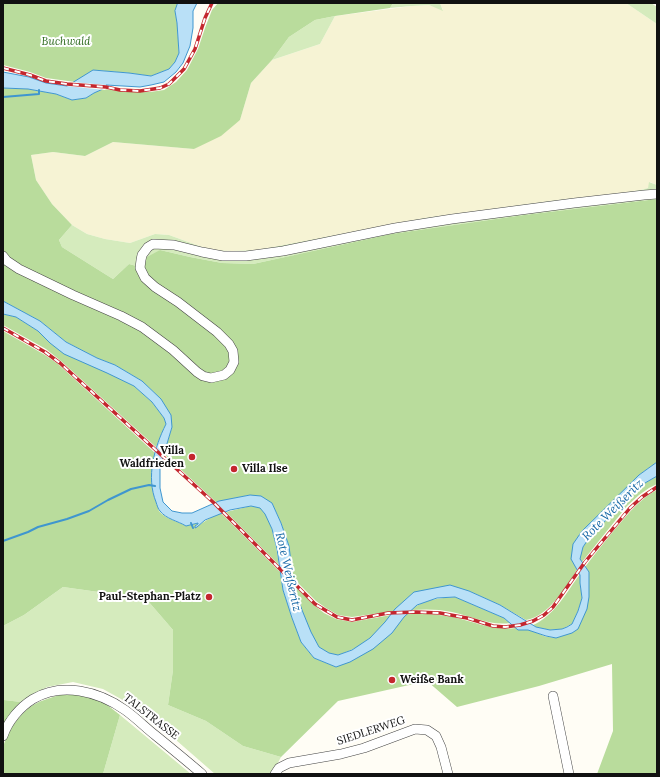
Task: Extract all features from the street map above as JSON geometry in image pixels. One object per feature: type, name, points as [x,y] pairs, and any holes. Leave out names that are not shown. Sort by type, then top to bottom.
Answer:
[{"type":"street","points":[[3,256],[7,261],[19,269],[142,327],[173,350],[197,372],[210,378],[224,375],[230,370],[234,362],[233,351],[229,344],[217,332],[178,302],[155,287],[145,278],[140,268],[142,255],[148,247],[153,244],[174,245],[223,256],[246,256],[283,251],[395,228],[452,219],[657,194]]},
{"type":"street","name":"TALSTRASSE","points":[[3,736],[14,717],[28,702],[42,694],[62,690],[83,691],[101,697],[126,710],[202,774]]},
{"type":"street","points":[[553,696],[569,774]]},
{"type":"street","name":"SIEDLERWEG","points":[[276,774],[279,768],[289,763],[341,754],[364,748],[415,729],[427,730],[436,736],[441,747],[448,774]]},
{"type":"shaded area","points":[[440,3],[626,3],[657,24],[657,185],[650,182],[648,188],[641,190],[425,218],[259,250],[232,251],[210,250],[169,235],[155,234],[130,243],[105,239],[87,234],[72,225],[52,204],[36,180],[31,155],[53,152],[85,156],[113,142],[194,149],[240,120],[251,83],[272,60],[320,44],[335,16],[429,5],[443,10]]},
{"type":"green space","name":"Buchwald","points":[[3,3],[178,3],[175,11],[179,53],[175,62],[169,69],[151,76],[94,70],[75,82],[46,78],[3,65]]},
{"type":"green space","points":[[218,3],[393,3],[390,8],[315,20],[289,37],[272,60],[251,83],[240,120],[221,136],[194,149],[113,142],[85,156],[53,152],[31,155],[36,180],[52,204],[72,225],[59,240],[62,247],[113,279],[129,264],[144,268],[147,257],[160,250],[222,263],[253,264],[391,234],[524,215],[657,199],[657,462],[639,475],[572,559],[577,570],[556,600],[542,613],[526,620],[500,605],[469,591],[414,592],[394,611],[352,617],[338,615],[316,601],[293,578],[289,546],[272,503],[250,495],[216,502],[164,454],[172,427],[161,399],[142,381],[115,365],[97,358],[66,342],[40,321],[3,301],[3,88],[28,89],[56,94],[72,100],[86,98],[103,89],[130,92],[164,90],[176,82],[187,70],[198,49],[212,10]]},
{"type":"green space","points":[[393,3],[440,3],[443,11],[429,5],[390,8]]},
{"type":"green space","points":[[626,3],[651,3],[657,7],[657,24]]},
{"type":"green space","points":[[335,16],[320,44],[272,60],[289,37],[315,20]]},
{"type":"green space","points":[[649,182],[657,185],[657,199],[524,215],[391,234],[253,264],[222,263],[160,250],[144,268],[129,264],[113,279],[62,247],[59,240],[72,225],[87,234],[105,239],[130,243],[155,234],[169,235],[210,250],[258,250],[425,218],[641,190],[648,188]]},
{"type":"green space","points":[[3,314],[16,317],[38,331],[50,343],[134,386],[152,402],[164,418],[166,424],[156,447],[46,349],[3,325]]},
{"type":"green space","points":[[3,331],[58,364],[155,453],[152,466],[152,486],[158,510],[162,514],[186,526],[198,523],[195,528],[221,513],[280,572],[283,590],[301,642],[314,658],[336,667],[406,614],[447,616],[484,626],[529,630],[549,637],[558,637],[570,633],[578,628],[589,573],[585,567],[630,512],[642,500],[657,490],[657,774],[597,774],[613,731],[612,664],[539,686],[457,707],[427,681],[338,701],[281,757],[243,746],[206,721],[168,705],[173,670],[173,630],[148,601],[120,595],[63,587],[24,615],[3,626]]},
{"type":"green space","points":[[657,476],[657,484],[639,495],[627,506],[582,562],[579,559],[583,547],[589,538],[625,500],[645,483]]},
{"type":"green space","points":[[251,506],[260,508],[268,518],[277,551],[279,565],[226,512]]},
{"type":"green space","points":[[580,574],[582,598],[572,624],[562,629],[550,630],[533,625],[541,621],[554,610]]},
{"type":"green space","points":[[294,585],[314,605],[324,613],[336,619],[352,622],[391,615],[377,632],[359,646],[337,655],[328,653],[316,644],[305,618]]},
{"type":"green space","points":[[63,587],[120,595],[148,601],[173,630],[173,670],[168,705],[206,721],[243,746],[281,757],[272,774],[215,774],[176,740],[147,720],[121,699],[103,689],[73,682],[47,687],[21,702],[4,700],[3,626],[24,615]]},
{"type":"green space","points":[[455,597],[504,618],[510,623],[503,624],[488,622],[442,610],[411,610],[427,601]]},
{"type":"green space","points":[[63,694],[76,694],[101,700],[120,715],[103,774],[3,774],[4,743],[18,718],[33,705]]},
{"type":"green space","points":[[3,698],[4,700],[21,702],[3,728]]},
{"type":"green space","points":[[120,715],[191,774],[103,774]]},
{"type":"water","points":[[178,3],[197,3],[193,11],[193,28],[190,46],[183,63],[176,72],[164,82],[140,87],[106,85],[103,89],[86,98],[72,100],[56,94],[28,89],[3,88],[3,72],[29,77],[46,83],[67,86],[93,70],[151,76],[169,69],[175,62],[179,53],[175,11]]},
{"type":"water","name":"Rote Weißeritz","points":[[3,301],[40,321],[66,342],[97,358],[115,365],[142,381],[161,399],[171,415],[172,427],[160,467],[160,488],[163,502],[172,511],[192,513],[219,501],[250,495],[261,496],[272,503],[289,546],[294,587],[302,610],[319,647],[329,653],[338,655],[352,650],[370,638],[395,609],[414,592],[450,585],[469,591],[500,605],[536,627],[550,630],[567,627],[572,624],[582,598],[580,575],[571,559],[573,544],[582,531],[639,475],[657,462],[657,476],[645,483],[625,500],[589,538],[583,547],[580,559],[589,572],[589,597],[587,609],[578,629],[572,633],[556,638],[528,630],[518,630],[504,618],[455,597],[437,598],[417,605],[404,617],[392,633],[373,649],[350,662],[336,667],[314,658],[301,642],[283,590],[277,549],[272,529],[265,514],[260,508],[251,506],[230,510],[205,520],[195,528],[198,523],[186,526],[163,514],[158,508],[153,492],[152,473],[155,453],[166,424],[164,418],[152,402],[134,386],[64,354],[38,331],[16,317],[3,314]]},
{"type":"pier","points":[[72,82],[106,85],[106,89],[67,86],[67,84]]},
{"type":"waterway","points":[[3,97],[39,94],[39,90]]},
{"type":"waterway","points":[[3,541],[38,527],[89,511],[131,489],[149,485],[155,486]]},
{"type":"waterway","points":[[191,523],[193,528]]},
{"type":"railway","points":[[3,68],[46,81],[67,84],[140,91],[160,88],[169,84],[184,69],[195,49],[205,18],[212,3]]},
{"type":"railway","points":[[3,328],[45,352],[60,363],[213,502],[315,604],[337,617],[352,620],[388,613],[416,612],[440,613],[467,618],[493,626],[505,627],[533,621],[544,615],[553,607],[585,562],[630,508],[642,497],[657,487]]},
{"type":"place","name":"Villa Waldfrieden","points":[[192,457]]},
{"type":"place","name":"Villa Ilse","points":[[234,469]]},
{"type":"place","name":"Paul-Stephan-Platz","points":[[209,597]]},
{"type":"place","name":"Weiße Bank","points":[[392,680]]}]
